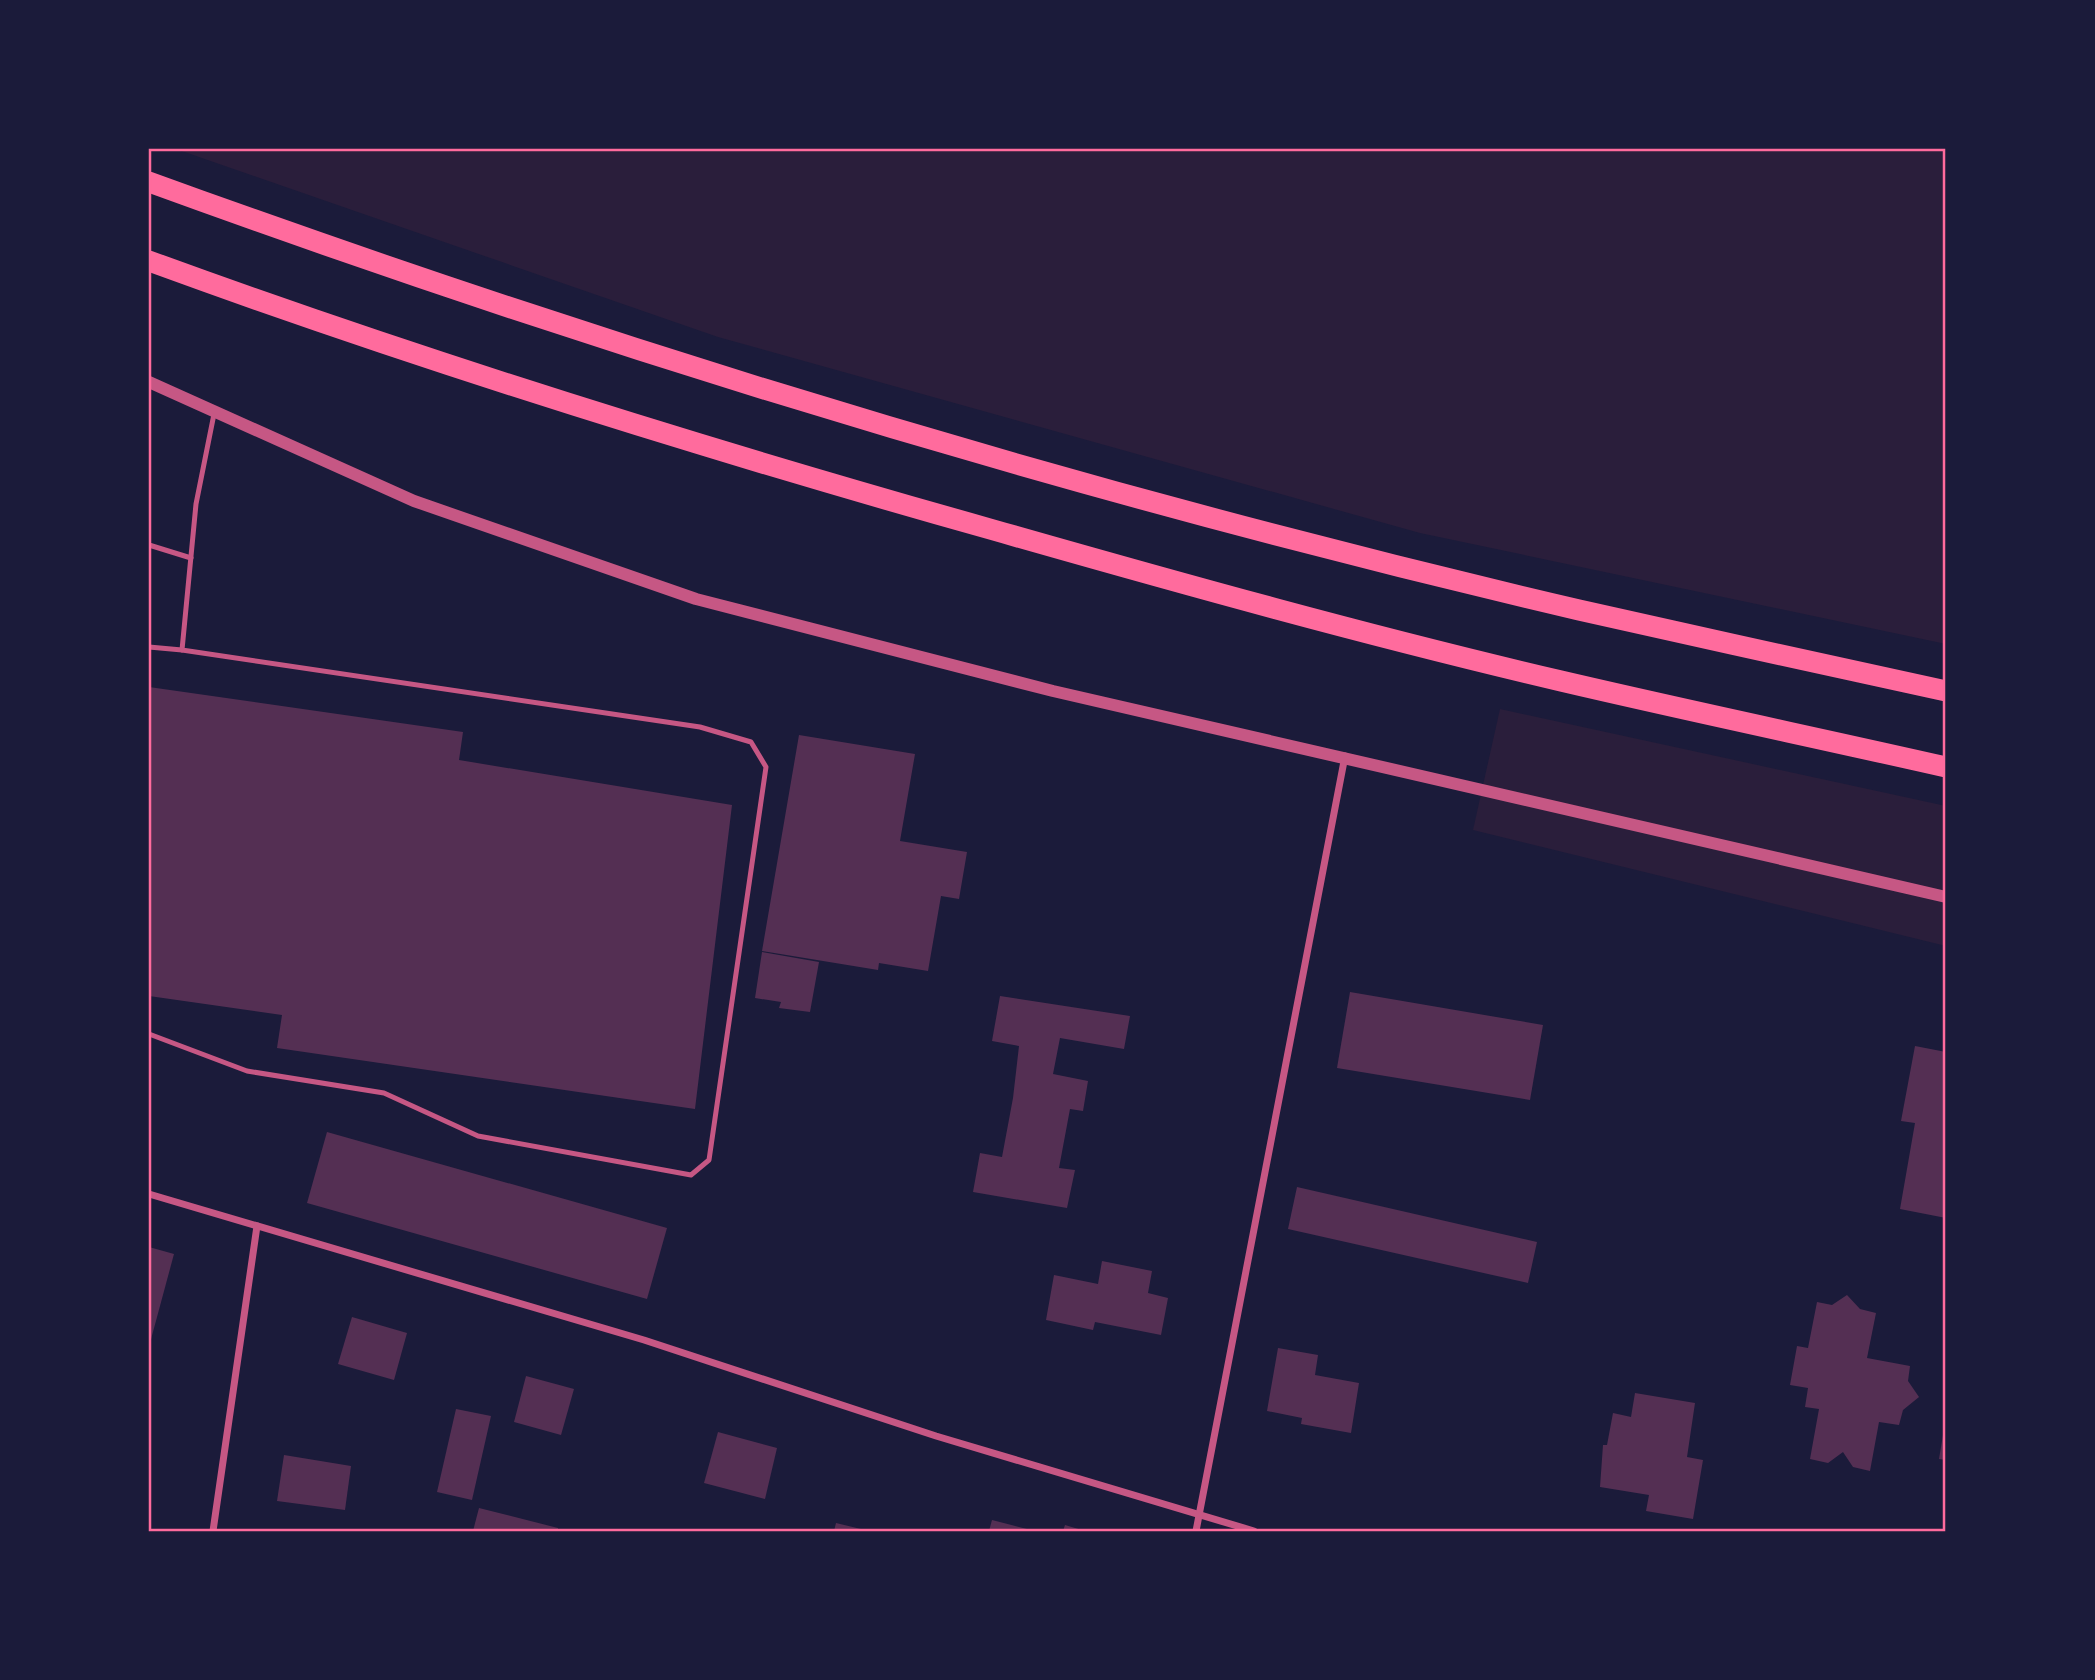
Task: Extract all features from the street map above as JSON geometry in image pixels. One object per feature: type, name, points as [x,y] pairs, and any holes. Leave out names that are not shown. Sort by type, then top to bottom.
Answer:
[{"type":"highway","points":[[149,182],[342,252],[561,326],[887,425],[1203,514],[1577,609],[1946,691]]},
{"type":"highway","points":[[149,261],[300,316],[534,393],[842,487],[1187,585],[1559,680],[1946,767]]},
{"type":"street","points":[[149,382],[214,414],[414,501],[696,599],[1053,691],[1946,897]]},
{"type":"street","points":[[1196,1531],[1345,757]]},
{"type":"street","points":[[149,1194],[644,1340],[936,1436],[1254,1531]]},
{"type":"street","points":[[213,1531],[257,1226]]},
{"type":"lane","points":[[181,650],[196,504],[214,414]]},
{"type":"lane","points":[[149,545],[191,558]]},
{"type":"lane","points":[[149,647],[700,727],[751,742],[766,768],[709,1160],[691,1175],[478,1136],[384,1093],[247,1070],[149,1034]]},
{"type":"shaded area","points":[[176,149],[1946,149],[1946,644],[1420,533],[718,337]]},
{"type":"shaded area","points":[[1500,709],[1946,806],[1946,946],[1473,830]]},
{"type":"building","points":[[149,687],[463,732],[459,760],[732,805],[695,1109],[277,1048],[282,1015],[149,996]]},
{"type":"building","points":[[799,735],[915,754],[900,841],[967,852],[959,899],[941,896],[928,971],[879,963],[878,970],[762,951]]},
{"type":"building","points":[[762,952],[819,962],[810,1012],[779,1008],[781,1002],[755,998]]},
{"type":"building","points":[[1350,992],[1543,1025],[1530,1100],[1337,1068]]},
{"type":"building","points":[[1000,996],[1130,1016],[1124,1049],[1060,1038],[1053,1074],[1088,1081],[1083,1111],[1070,1109],[1059,1168],[1075,1170],[1067,1208],[973,1192],[980,1153],[1002,1157],[1013,1098],[1019,1046],[992,1041]]},
{"type":"building","points":[[1915,1046],[1946,1052],[1946,1218],[1900,1209],[1915,1123],[1901,1121]]},
{"type":"building","points":[[327,1132],[667,1228],[647,1299],[307,1203]]},
{"type":"building","points":[[1297,1187],[1537,1242],[1528,1283],[1288,1229]]},
{"type":"building","points":[[149,1247],[174,1254],[150,1343],[149,1343]]},
{"type":"building","points":[[1102,1261],[1152,1271],[1148,1293],[1168,1298],[1161,1335],[1095,1322],[1093,1330],[1046,1320],[1054,1275],[1098,1284]]},
{"type":"building","points":[[1847,1295],[1860,1309],[1876,1313],[1867,1358],[1910,1366],[1908,1381],[1919,1397],[1903,1410],[1899,1425],[1879,1422],[1870,1471],[1853,1467],[1843,1452],[1828,1463],[1810,1459],[1819,1409],[1805,1407],[1808,1388],[1790,1385],[1797,1346],[1808,1348],[1817,1302],[1832,1305]]},
{"type":"building","points":[[352,1317],[407,1333],[394,1380],[338,1364]]},
{"type":"building","points":[[1278,1348],[1318,1355],[1315,1375],[1359,1383],[1351,1433],[1301,1424],[1302,1418],[1267,1411]]},
{"type":"building","points":[[526,1376],[574,1389],[561,1435],[514,1422]]},
{"type":"building","points":[[1635,1393],[1695,1403],[1687,1457],[1703,1460],[1693,1519],[1646,1511],[1649,1495],[1600,1487],[1603,1445],[1607,1445],[1613,1413],[1631,1417]]},
{"type":"building","points":[[456,1409],[491,1416],[472,1500],[437,1492]]},
{"type":"building","points":[[1946,1423],[1946,1460],[1939,1459]]},
{"type":"building","points":[[718,1432],[777,1448],[765,1499],[704,1483]]},
{"type":"building","points":[[284,1455],[351,1466],[345,1510],[277,1501]]},
{"type":"building","points":[[479,1508],[558,1528],[558,1531],[473,1531]]},
{"type":"building","points":[[992,1520],[1027,1529],[989,1531]]},
{"type":"building","points":[[836,1523],[865,1530],[865,1531],[834,1531]]},
{"type":"building","points":[[1065,1525],[1085,1531],[1063,1531]]}]
